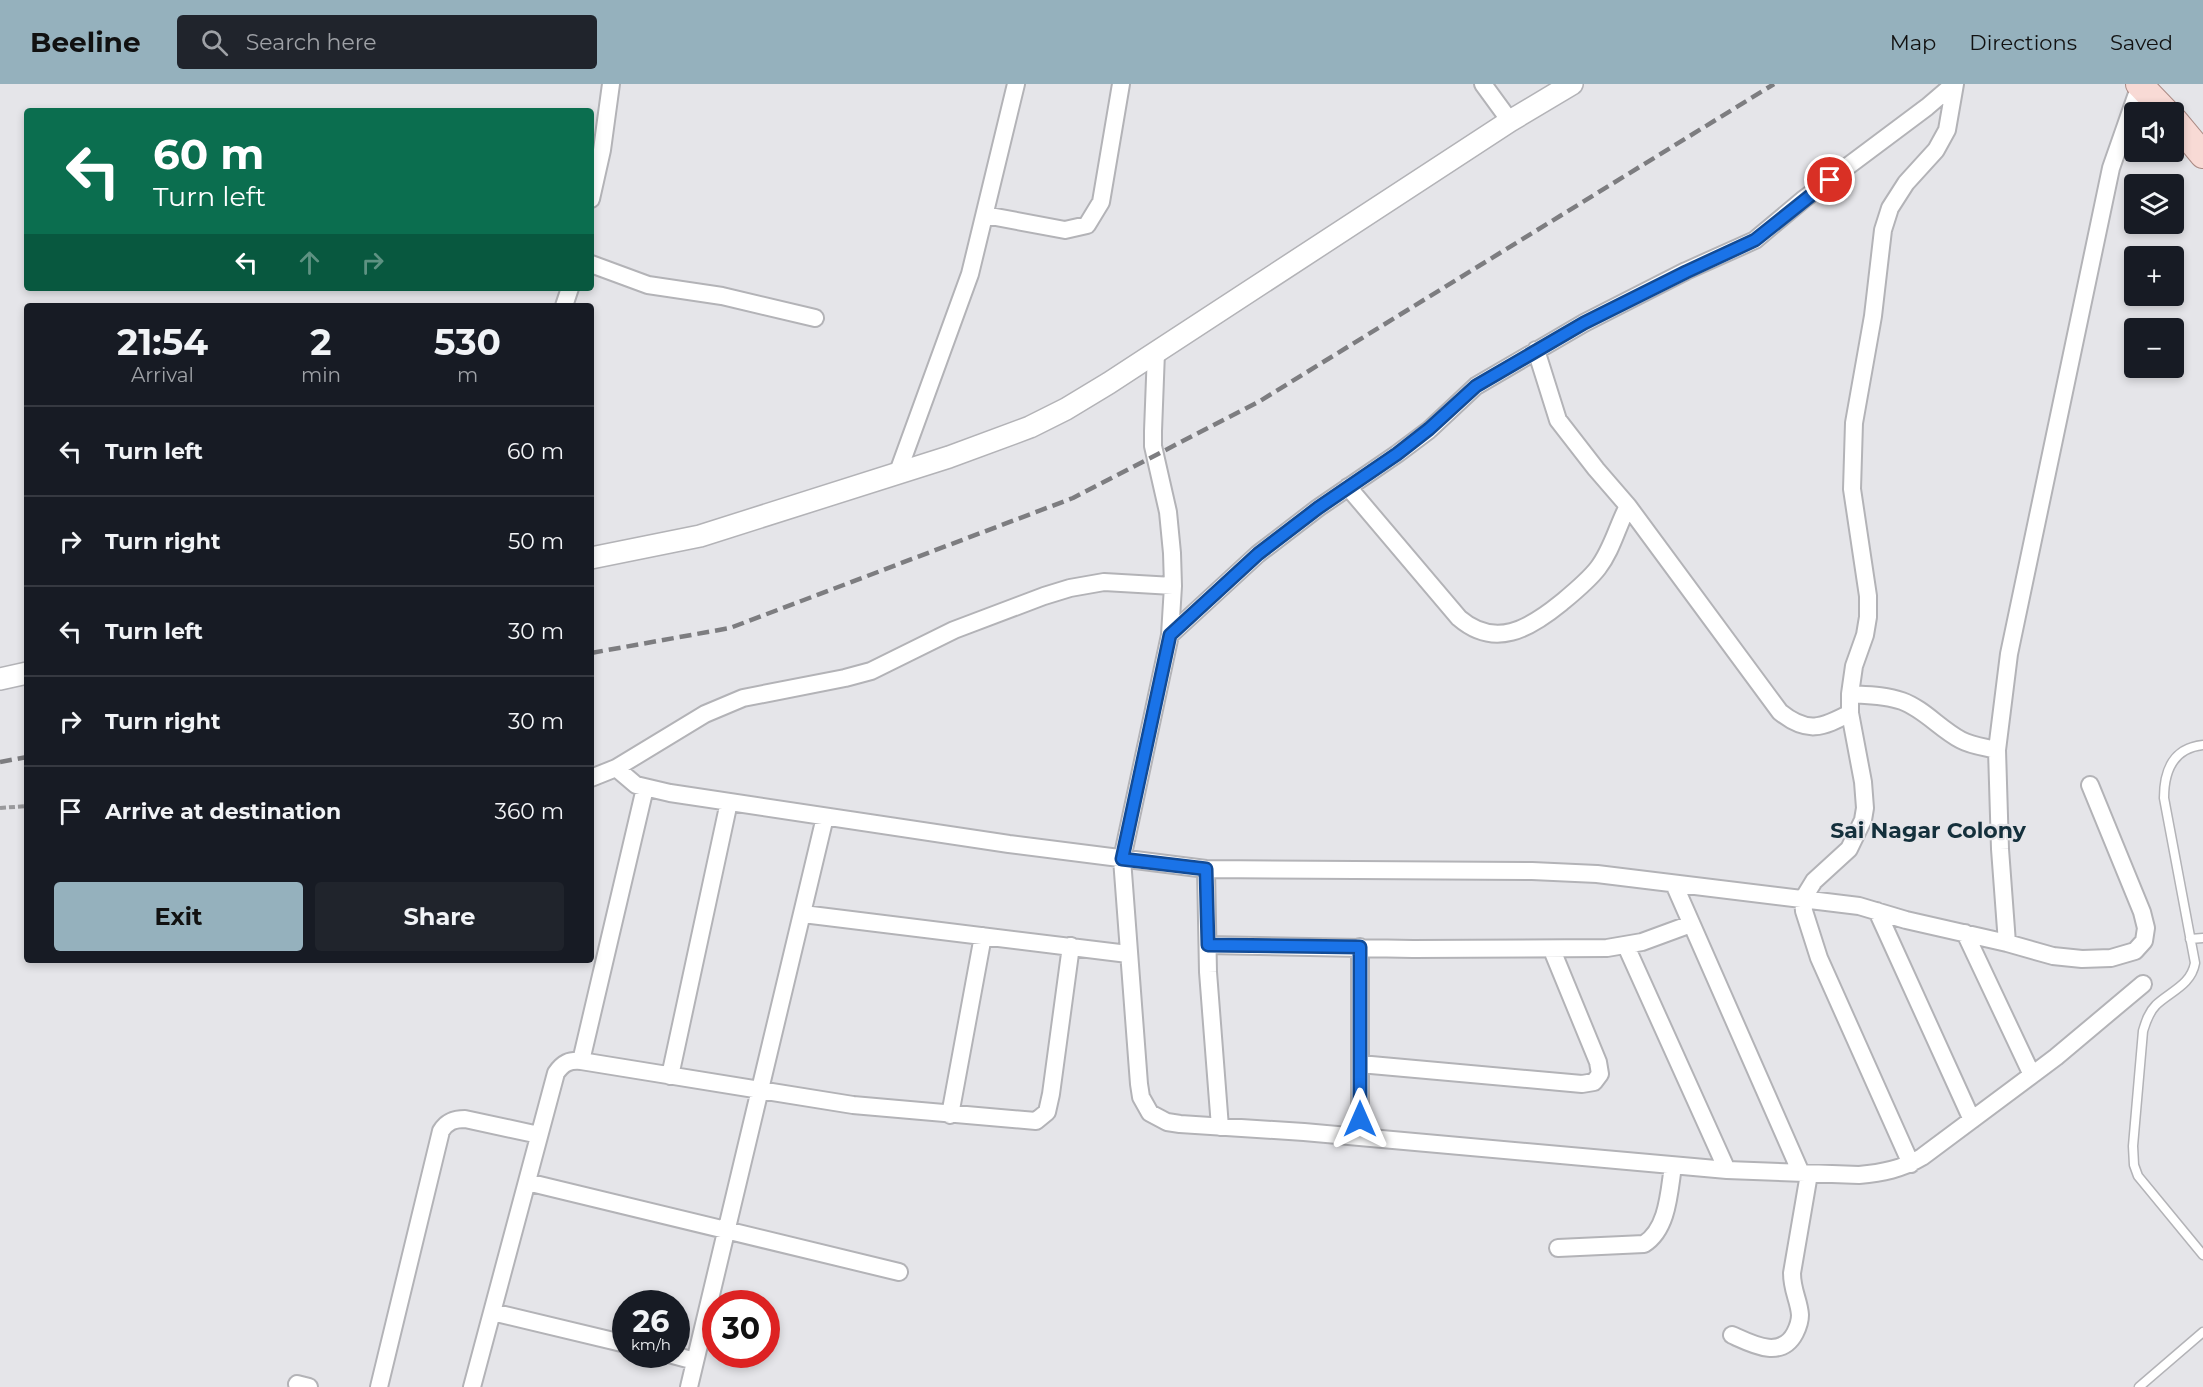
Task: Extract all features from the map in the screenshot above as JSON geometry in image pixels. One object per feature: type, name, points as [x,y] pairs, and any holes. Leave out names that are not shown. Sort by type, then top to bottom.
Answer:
[{"type":"main road","points":[[2140,85],[2156,102]]},
{"type":"main road","points":[[2184,132],[2203,155]]},
{"type":"street","points":[[594,186],[602,150],[611,84]]},
{"type":"street","points":[[898,472],[970,274],[1016,84]]},
{"type":"street","points":[[985,215],[1065,230],[1088,225],[1101,202],[1122,84]]},
{"type":"street","points":[[1483,84],[1510,121]]},
{"type":"street","points":[[594,557],[700,536],[949,457],[1030,427],[1066,409],[1510,121],[1572,84]]},
{"type":"street","points":[[1170,635],[1258,554],[1348,487],[1397,454],[1429,429],[1476,386],[1536,350],[1650,290],[1755,240],[1804,199],[1927,108],[1954,84]]},
{"type":"street","points":[[1911,1164],[1819,958],[1804,911],[1803,899],[1814,880],[1849,849],[1863,820],[1865,808],[1863,782],[1850,714],[1854,666],[1866,635],[1868,617],[1866,585],[1852,489],[1854,423],[1874,316],[1883,230],[1890,208],[1906,183],[1936,150],[1947,130],[1954,84]]},
{"type":"street","points":[[2007,943],[2000,849],[1998,750],[2009,654],[2111,168],[2140,85]]},
{"type":"street","points":[[594,265],[648,285],[722,296],[814,318]]},
{"type":"street","points":[[1536,350],[1558,420],[1628,506],[1780,712],[1792,722],[1808,728],[1827,725],[1850,714]]},
{"type":"street","points":[[1156,352],[1154,446],[1168,512],[1173,586],[1170,635],[1122,859],[1139,1084],[1141,1097],[1150,1113],[1167,1122],[1673,1166],[1805,1174],[1880,1173],[1911,1164],[2032,1075],[2143,984]]},
{"type":"street","points":[[1348,487],[1459,618],[1470,627],[1495,633],[1514,633],[1538,622],[1598,569],[1610,549],[1628,506]]},
{"type":"street","points":[[594,776],[616,768],[705,714],[743,698],[871,672],[954,630],[1044,596],[1070,588],[1104,582],[1173,586]]},
{"type":"street","points":[[0,679],[24,674]]},
{"type":"street","points":[[1850,694],[1901,700],[1912,705],[1960,740],[1998,750]]},
{"type":"street","points":[[616,768],[628,779],[645,788],[825,817],[1206,869],[1532,871],[1597,874],[1859,906],[1906,920],[2053,956],[2082,960],[2111,958],[2135,951],[2144,941],[2146,928],[2142,912],[2090,785]]},
{"type":"street","points":[[581,1061],[645,788]]},
{"type":"street","points":[[670,1076],[729,802]]},
{"type":"street","points":[[689,1387],[825,817]]},
{"type":"street","points":[[1206,869],[1213,1052],[1220,1126]]},
{"type":"street","points":[[1674,884],[1805,1174],[1792,1273],[1792,1288],[1800,1319],[1797,1328],[1788,1343],[1770,1349],[1758,1347],[1732,1335]]},
{"type":"street","points":[[1876,911],[1972,1120]]},
{"type":"street","points":[[803,914],[1128,954]]},
{"type":"street","points":[[1208,945],[1552,950],[1626,946],[1691,924]]},
{"type":"street","points":[[1965,933],[2032,1075]]},
{"type":"street","points":[[950,1115],[982,936]]},
{"type":"street","points":[[472,1387],[555,1073],[561,1065],[581,1061],[853,1105],[1036,1121],[1047,1112],[1051,1094],[1071,946]]},
{"type":"street","points":[[1626,946],[1727,1170]]},
{"type":"street","points":[[1360,947],[1360,1137]]},
{"type":"street","points":[[1360,1064],[1582,1084],[1594,1082],[1600,1074],[1598,1062],[1552,950]]},
{"type":"street","points":[[379,1387],[444,1126],[457,1119],[465,1119],[539,1136]]},
{"type":"street","points":[[1558,1248],[1644,1244],[1660,1228],[1669,1196],[1673,1166]]},
{"type":"street","points":[[526,1182],[899,1272]]},
{"type":"street","points":[[492,1312],[612,1341]]},
{"type":"street","points":[[690,1360],[695,1361]]},
{"type":"lane","points":[[2203,745],[2181,751],[2172,760],[2164,784],[2164,798],[2195,963],[2193,972],[2180,987],[2150,1013],[2143,1031],[2133,1154],[2138,1176],[2203,1255]]},
{"type":"lane","points":[[2190,939],[2203,938]]},
{"type":"lane","points":[[2139,1387],[2203,1332]]},
{"type":"path","points":[[0,808],[24,806]]},
{"type":"railway","points":[[594,652],[730,628],[1073,498],[1260,401],[1774,84]]},
{"type":"railway","points":[[0,762],[24,758]]},
{"type":"district","name":"Sai Nagar Colony","points":[[1928,830]]},
{"type":"route","points":[[1360,1119],[1360,947],[1208,945],[1206,869],[1122,859],[1170,635],[1258,554],[1318,508],[1397,454],[1429,429],[1476,386],[1584,323],[1755,240],[1830,180]]}]
